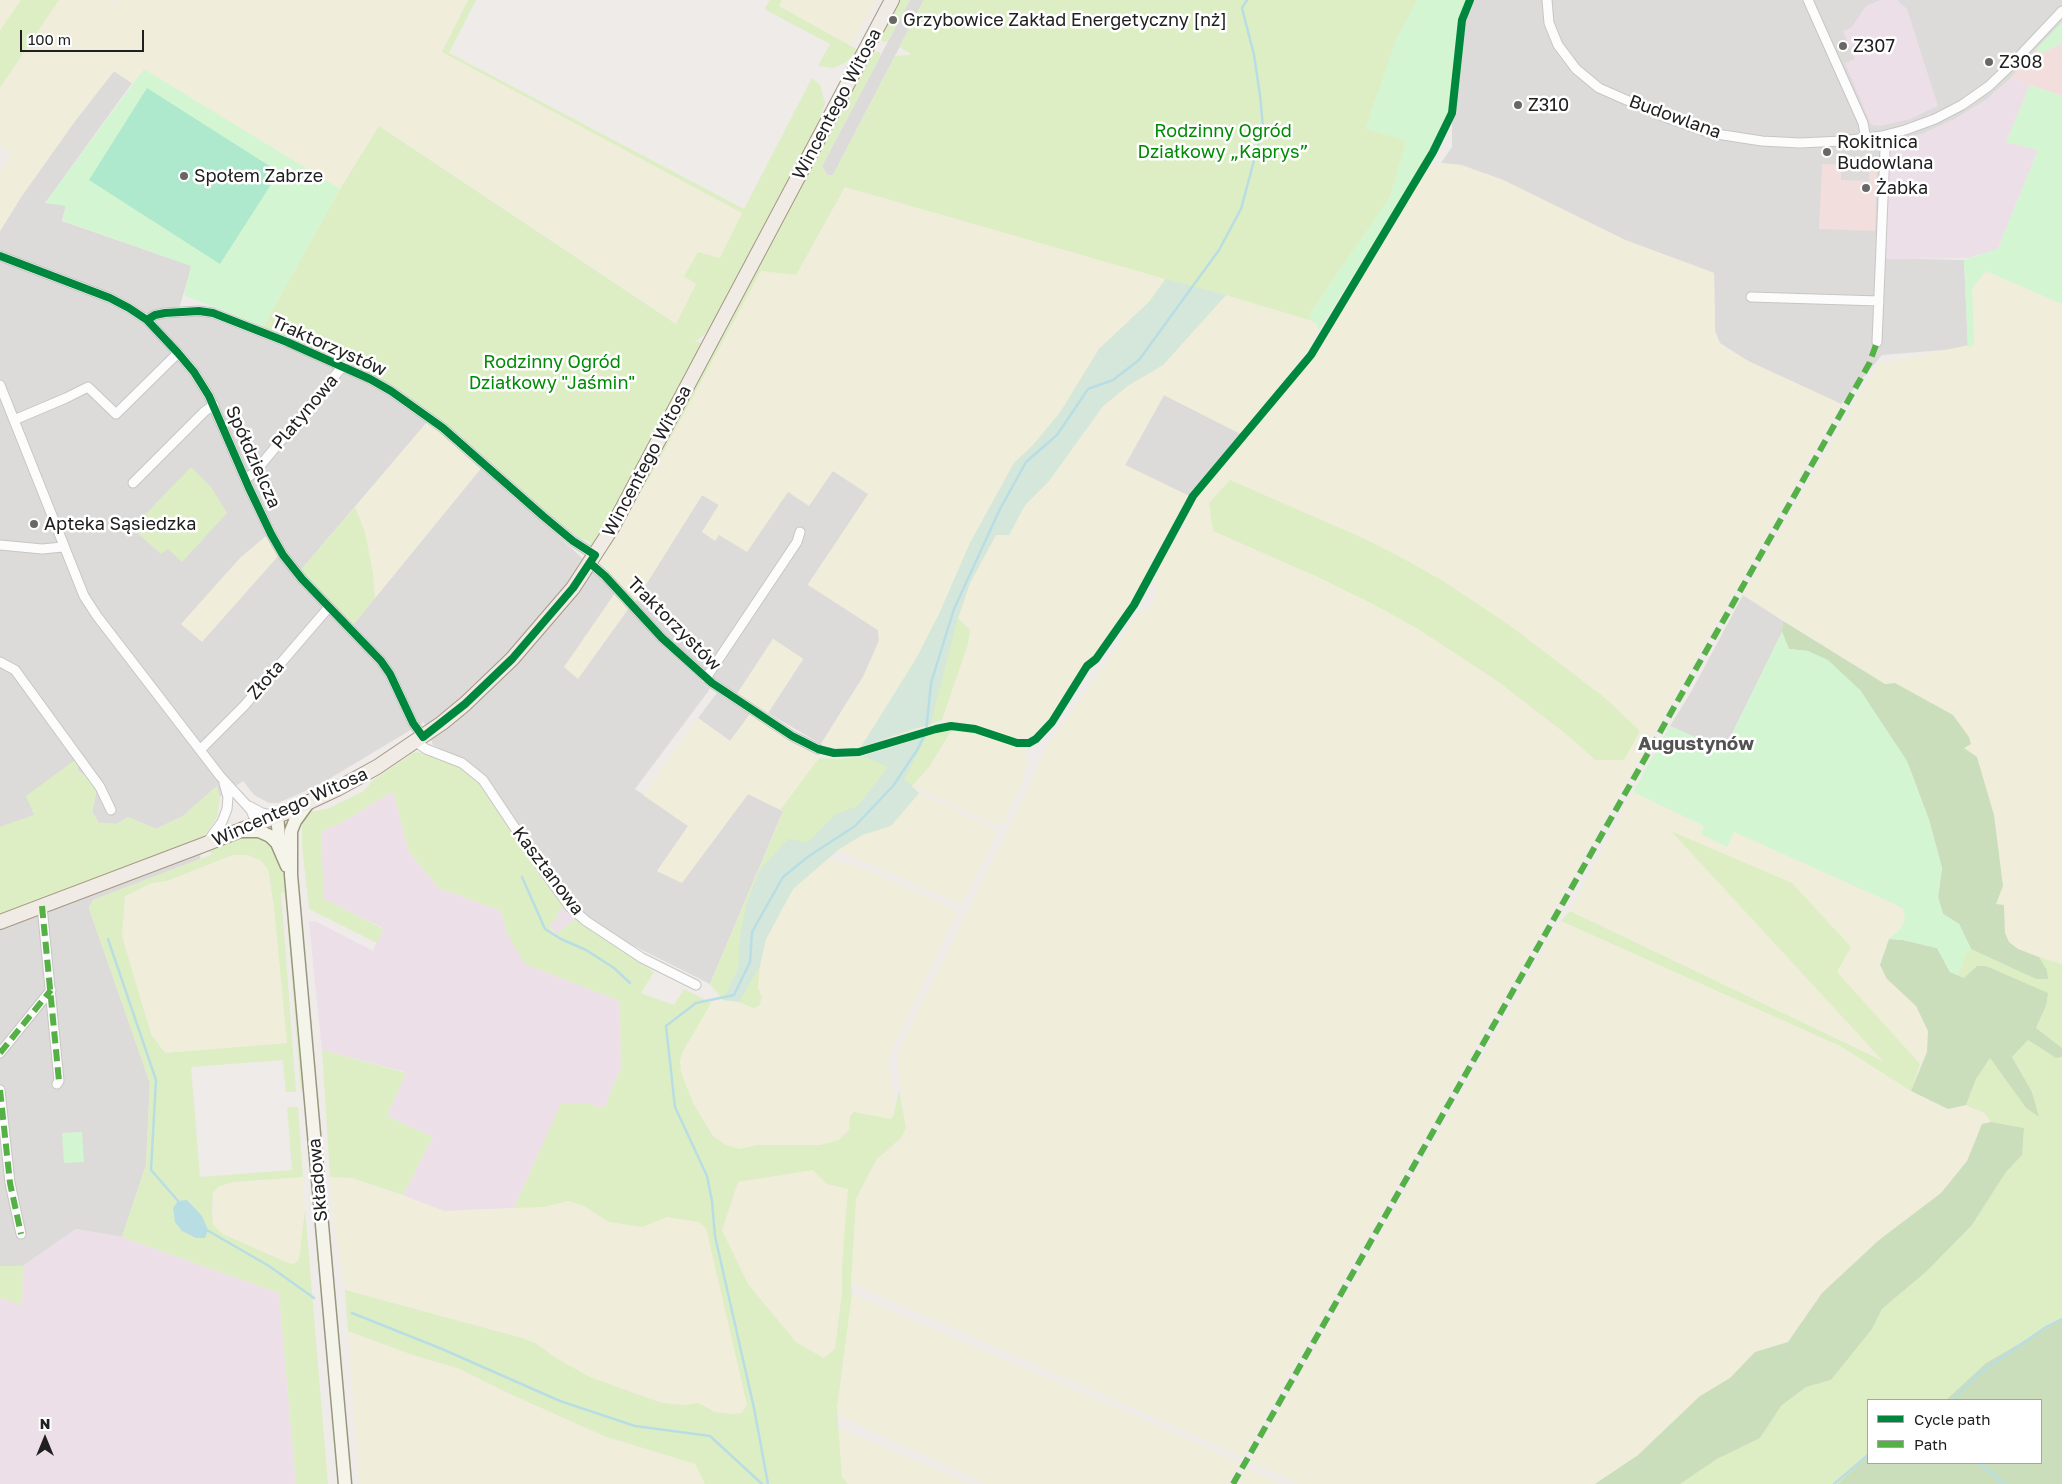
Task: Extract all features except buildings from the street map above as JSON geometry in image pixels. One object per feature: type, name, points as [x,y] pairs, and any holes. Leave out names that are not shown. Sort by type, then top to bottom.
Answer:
[{"type":"main road","name":"Wincentego Witosa","points":[[0,922],[277,816],[365,775],[419,739],[465,704],[512,659],[550,616],[593,559],[633,489],[892,0]]},
{"type":"main road","name":"Składowa","points":[[285,849],[292,826],[308,803]]},
{"type":"main road","name":"Składowa","points":[[277,816],[291,875],[345,1484]]},
{"type":"main road","points":[[235,832],[254,830],[266,833],[285,849]]},
{"type":"street","name":"Budowlana","points":[[1547,0],[1549,23],[1558,45],[1566,57],[1588,80],[1619,97],[1710,133],[1762,141],[1810,143],[1882,136],[1927,122],[1962,105],[2004,72],[2062,11]]},
{"type":"street","points":[[1808,0],[1863,123],[1866,139]]},
{"type":"street","points":[[1877,342],[1884,150],[1882,136]]},
{"type":"street","name":"Spółdzielcza","points":[[0,256],[110,298],[129,308],[147,320],[178,353],[199,380],[214,405],[245,479],[283,555],[302,579],[385,667],[419,739]]},
{"type":"street","points":[[1751,297],[1879,301]]},
{"type":"street","name":"Traktorzystów","points":[[147,320],[160,314],[213,313],[343,366],[384,387],[443,428],[593,559],[605,576],[662,638],[706,678],[760,716],[792,736],[818,749]]},
{"type":"street","points":[[14,420],[88,387],[116,414],[178,353]]},
{"type":"street","name":"Platynowa","points":[[245,479],[254,473],[343,366]]},
{"type":"street","points":[[0,385],[79,585],[89,605],[220,776],[246,805],[254,818],[254,823],[250,826]]},
{"type":"street","points":[[133,483],[205,411],[214,405]]},
{"type":"street","points":[[706,678],[797,542],[800,532]]},
{"type":"street","points":[[0,545],[42,549],[64,547]]},
{"type":"street","name":"Złota","points":[[200,750],[244,706],[329,607]]},
{"type":"street","points":[[0,662],[15,670],[100,787],[110,810]]},
{"type":"street","name":"Kasztanowa","points":[[419,739],[426,749],[462,762],[484,780],[534,858],[566,901],[580,916],[642,958],[696,985]]},
{"type":"street","points":[[220,776],[228,797],[225,815],[227,826],[235,832]]},
{"type":"street","points":[[246,805],[262,813],[277,816]]},
{"type":"street","points":[[204,845],[212,837],[225,815]]},
{"type":"street","points":[[42,906],[59,1081],[56,1084]]},
{"type":"street","points":[[0,1053],[51,990]]},
{"type":"street","points":[[0,1090],[10,1183],[21,1234]]},
{"type":"shaded area","points":[[0,0],[21,0],[0,30]]},
{"type":"shaded area","points":[[59,0],[108,0],[114,3],[117,0],[468,0],[442,52],[742,213],[720,259],[698,252],[696,284],[677,324],[379,126],[340,189],[144,69],[132,83],[114,71],[75,121],[21,197],[0,231],[0,171],[11,154],[0,146],[0,88]]},
{"type":"shaded area","points":[[782,0],[876,0],[851,46],[779,6]]},
{"type":"shaded area","points":[[910,0],[924,0],[833,175],[827,175],[822,166]]},
{"type":"shaded area","points":[[1470,0],[2062,0],[2062,43],[2036,50],[2011,78],[1986,100],[1955,119],[1922,134],[1888,143],[1883,258],[1964,260],[1968,348],[1882,355],[1841,404],[1748,361],[1720,343],[1715,331],[1714,273],[1625,240],[1503,180],[1461,165],[1441,163],[1452,147],[1452,113],[1462,20]]},
{"type":"shaded area","points":[[1880,0],[1897,0],[1907,9],[1938,106],[1910,119],[1881,126],[1871,125],[1845,63],[1855,59],[1843,31],[1851,28],[1866,6]]},
{"type":"shaded area","points":[[1501,43],[1509,44],[1504,114],[1505,120],[1513,120],[1512,139],[1496,138]]},
{"type":"shaded area","points":[[2062,43],[2062,96],[2011,78],[2036,49],[2040,54]]},
{"type":"shaded area","points":[[114,71],[132,83],[45,203],[66,205],[62,221],[192,266],[180,305],[181,316],[207,315],[224,320],[358,376],[428,421],[300,571],[353,625],[482,467],[581,557],[666,649],[710,689],[635,789],[689,826],[657,871],[682,882],[748,794],[783,811],[710,984],[612,935],[581,914],[549,876],[485,776],[470,763],[433,745],[424,722],[319,785],[278,803],[269,803],[254,795],[243,781],[220,797],[216,787],[183,816],[156,829],[128,817],[117,824],[99,823],[92,812],[97,789],[78,770],[78,766],[35,815],[0,827],[0,231],[21,197],[75,121]]},
{"type":"shaded area","points":[[2011,78],[2030,85],[2006,142],[2038,150],[1998,249],[1968,258],[1883,259],[1888,143],[1922,134],[1955,119],[1986,100]]},
{"type":"shaded area","points":[[1594,152],[1623,152],[1622,170],[1593,169]]},
{"type":"shaded area","points":[[1441,163],[1461,165],[1503,180],[1625,240],[1714,273],[1715,331],[1720,344],[1748,361],[1841,404],[1243,1457],[851,1283],[856,1199],[876,1160],[901,1138],[906,1128],[897,1062],[899,1049],[1021,803],[1048,744],[1118,646],[1135,615],[1146,611],[1155,599],[1155,578],[1165,555],[1180,533],[1196,499],[1313,358],[1424,174],[1429,167]]},
{"type":"shaded area","points":[[1822,164],[1877,166],[1875,231],[1819,229]]},
{"type":"shaded area","points":[[1841,165],[1870,167],[1869,181],[1841,180]]},
{"type":"shaded area","points":[[845,187],[1166,279],[1149,302],[1099,349],[1061,411],[1034,444],[1014,463],[970,543],[939,614],[916,659],[861,747],[829,747],[821,744],[863,677],[879,641],[878,630],[808,585],[868,494],[833,471],[809,506],[788,492],[747,552],[719,535],[715,541],[702,532],[719,505],[702,495],[635,602],[599,561],[652,473],[761,270],[796,275]]},
{"type":"shaded area","points":[[1759,193],[1758,218],[1737,218],[1737,203],[1752,203]]},
{"type":"shaded area","points":[[1794,239],[1831,240],[1831,250],[1794,249]]},
{"type":"shaded area","points":[[1986,270],[2062,304],[2062,964],[2029,954],[2009,942],[2005,933],[2004,905],[1996,904],[1963,748],[1895,683],[1885,684],[1743,595],[1878,364],[1974,344],[1972,288]]},
{"type":"shaded area","points":[[1741,278],[1776,279],[1784,286],[1832,288],[1833,300],[1751,297],[1748,301],[1739,300]]},
{"type":"shaded area","points":[[1226,295],[1309,320],[1316,323],[1319,330],[1306,352],[1241,434],[1164,395],[1125,465],[1189,496],[1178,518],[1157,551],[1131,603],[1093,658],[1084,664],[1055,712],[1040,730],[1027,738],[1010,737],[976,725],[942,720],[968,644],[970,628],[958,618],[970,583],[996,534],[1010,535],[1025,505],[1049,481],[1103,406],[1129,385],[1163,365]]},
{"type":"shaded area","points":[[1164,395],[1241,434],[1189,496],[1125,465]]},
{"type":"shaded area","points":[[428,421],[482,467],[375,598],[373,573],[355,507]]},
{"type":"shaded area","points":[[833,471],[869,494],[808,584],[878,630],[879,641],[863,677],[821,744],[768,713],[803,659],[773,639],[737,694],[713,680],[676,648],[635,602],[702,495],[719,505],[702,532],[719,535],[788,491]]},
{"type":"shaded area","points":[[267,535],[280,554],[202,642],[181,624],[240,558]]},
{"type":"shaded area","points":[[615,593],[629,608],[578,679],[564,667]]},
{"type":"shaded area","points":[[1743,595],[1783,621],[1782,632],[1724,750],[1670,726],[1691,692]]},
{"type":"shaded area","points":[[773,639],[803,659],[768,713],[737,694]]},
{"type":"shaded area","points":[[717,693],[750,714],[730,741],[698,718]]},
{"type":"shaded area","points":[[750,714],[819,758],[781,809],[783,811],[748,794],[682,883],[657,871],[688,826],[643,795],[698,718],[730,741]]},
{"type":"shaded area","points":[[962,729],[1025,747],[1028,763],[1023,779],[1005,822],[999,825],[912,786],[930,766],[950,734],[955,730]]},
{"type":"shaded area","points":[[393,791],[409,852],[439,888],[501,911],[507,933],[526,964],[620,1001],[621,1068],[604,1108],[584,1103],[561,1105],[514,1208],[444,1211],[403,1195],[433,1137],[387,1116],[406,1072],[322,1050],[309,922],[315,921],[373,951],[383,928],[323,899],[321,835],[323,830],[341,823]]},
{"type":"shaded area","points":[[1633,792],[1704,826],[1727,847],[1734,832],[1903,909],[1905,918],[1900,930],[1889,939],[1887,979],[1916,1006],[1928,1031],[1927,1052],[1916,1076],[1570,911]]},
{"type":"shaded area","points":[[919,793],[998,831],[962,905],[838,850],[862,835],[891,826]]},
{"type":"shaded area","points":[[201,850],[200,859],[93,900],[89,908],[150,1083],[146,1165],[122,1237],[76,1229],[23,1266],[0,1266],[0,930]]},
{"type":"shaded area","points":[[233,855],[247,855],[260,860],[268,869],[274,907],[288,1043],[165,1053],[151,1034],[122,936],[125,896],[152,883],[167,881]]},
{"type":"shaded area","points":[[828,859],[861,867],[958,911],[888,1059],[895,1105],[894,1114],[891,1119],[850,1116],[849,1130],[839,1140],[820,1145],[756,1145],[741,1149],[726,1145],[714,1136],[693,1103],[681,1072],[680,1061],[682,1053],[711,1003],[723,1000],[739,1002],[752,1009],[759,1006],[760,965],[766,939],[793,889]]},
{"type":"shaded area","points":[[565,906],[578,917],[556,934],[549,925],[558,918],[557,913]]},
{"type":"shaded area","points":[[1561,921],[1840,1046],[1911,1091],[1948,1109],[1966,1105],[1984,1113],[1991,1122],[1982,1124],[1967,1161],[1941,1193],[1879,1240],[1822,1293],[1788,1342],[1755,1352],[1730,1378],[1700,1396],[1638,1455],[1595,1484],[1299,1484],[1250,1462]]},
{"type":"shaded area","points":[[813,1170],[827,1184],[848,1189],[842,1266],[842,1293],[835,1349],[824,1358],[796,1342],[748,1284],[722,1230],[737,1182]]},
{"type":"shaded area","points":[[303,1177],[305,1209],[299,1260],[294,1264],[223,1234],[213,1225],[213,1192],[219,1186],[232,1182]]},
{"type":"shaded area","points":[[330,1177],[352,1178],[444,1211],[545,1207],[568,1201],[582,1205],[609,1222],[643,1227],[666,1217],[698,1222],[706,1228],[747,1405],[742,1413],[733,1414],[715,1412],[698,1403],[683,1405],[662,1403],[590,1377],[556,1358],[537,1344],[522,1338],[345,1290],[333,1216]]},
{"type":"shaded area","points":[[76,1229],[122,1237],[279,1293],[296,1484],[0,1484],[0,1298],[22,1304],[23,1266]]},
{"type":"shaded area","points":[[852,1294],[1127,1412],[1240,1463],[1228,1484],[986,1484],[842,1417],[837,1408]]},
{"type":"shaded area","points":[[348,1331],[410,1354],[460,1369],[510,1394],[604,1436],[695,1464],[705,1484],[359,1484]]},
{"type":"shaded area","points":[[839,1428],[972,1484],[848,1484],[842,1477]]},
{"type":"shaded area","points":[[1247,1468],[1283,1484],[1238,1484]]},
{"type":"green space","points":[[21,0],[59,0],[0,88],[0,30]]},
{"type":"green space","name":"Rodzinny Ogród Działkowy \"Jaśmin\"","points":[[468,0],[476,0],[449,53],[744,209],[812,78],[820,85],[825,103],[819,121],[709,330],[694,341],[704,344],[597,545],[590,548],[590,542],[579,538],[559,523],[457,433],[375,376],[263,327],[340,189],[379,126],[676,324],[696,284],[684,276],[698,252],[720,258],[742,213],[442,52]]},
{"type":"green space","points":[[770,0],[782,0],[779,6],[858,50],[846,62],[834,68],[818,66],[830,44],[766,10],[765,8]]},
{"type":"green space","points":[[897,0],[910,0],[888,41],[883,42],[880,39],[896,8]]},
{"type":"green space","name":"Rodzinny Ogród Działkowy „Kaprys”","points":[[924,0],[1418,0],[1397,38],[1366,128],[1407,141],[1390,197],[1309,315],[1309,320],[1226,295],[1163,365],[1129,385],[1103,406],[1049,481],[1025,505],[1009,535],[996,535],[970,583],[958,618],[970,630],[968,644],[942,720],[861,747],[916,659],[940,612],[970,543],[1014,463],[1034,444],[1061,411],[1099,349],[1149,302],[1165,279],[845,187],[796,275],[761,271],[652,473],[599,561],[871,53],[880,52],[880,57],[822,166],[827,175],[833,175],[895,56],[910,55],[910,53],[899,47]]},
{"type":"green space","points":[[1418,0],[1468,0],[1459,17],[1449,113],[1414,179],[1319,330],[1316,323],[1309,320],[1309,315],[1390,197],[1406,141],[1366,128],[1397,38]]},
{"type":"green space","points":[[2062,22],[2062,43],[2040,54],[2036,49]]},
{"type":"green space","points":[[144,69],[340,189],[263,327],[184,295],[191,266],[62,220],[66,206],[45,203]]},
{"type":"green space","points":[[2030,85],[2062,96],[2062,304],[1986,271],[1972,288],[1974,344],[1968,348],[1964,260],[1998,249],[2038,150],[2006,142]]},
{"type":"green space","name":"Społem Zabrze","points":[[147,88],[279,172],[220,264],[89,180]]},
{"type":"green space","points":[[1166,279],[1226,295],[1163,365],[1129,385],[1103,406],[1049,481],[1025,505],[1009,535],[996,535],[970,583],[958,618],[930,725],[912,729],[861,747],[916,659],[939,614],[970,543],[1014,463],[1034,444],[1061,411],[1099,349],[1149,302]]},
{"type":"green space","points":[[191,467],[211,487],[227,513],[182,562],[168,549],[161,554],[132,528]]},
{"type":"green space","points":[[1230,480],[1365,539],[1404,559],[1443,581],[1508,624],[1605,698],[1640,731],[1624,760],[1595,760],[1571,738],[1500,683],[1418,629],[1320,578],[1213,531],[1209,503]]},
{"type":"green space","points":[[355,507],[365,532],[373,573],[375,598],[353,625],[300,571]]},
{"type":"green space","points":[[1783,621],[1885,684],[1895,683],[1953,715],[1969,737],[1971,744],[1964,748],[1977,757],[1994,815],[2003,886],[1996,904],[2004,905],[2005,933],[2009,942],[2018,949],[2039,957],[2047,970],[2048,979],[2036,979],[1971,949],[1959,924],[1943,914],[1938,897],[1942,868],[1929,820],[1908,764],[1860,690],[1808,651],[1789,649],[1782,632]]},
{"type":"green space","points":[[1782,632],[1789,649],[1808,651],[1828,660],[1860,690],[1907,761],[1929,820],[1942,868],[1938,897],[1943,914],[1959,924],[1971,949],[1965,954],[1958,975],[1950,972],[1937,948],[1903,940],[1889,939],[1900,930],[1905,919],[1903,909],[1897,905],[1734,832],[1727,847],[1701,834],[1704,826],[1633,792],[1670,726],[1724,750]]},
{"type":"green space","points":[[955,730],[949,734],[930,766],[912,786],[919,793],[891,826],[862,835],[838,850],[793,889],[766,939],[760,965],[758,988],[762,997],[759,1006],[753,1008],[739,1002],[723,1000],[710,984],[783,812],[781,809],[819,758],[841,759],[863,756],[938,732]]},
{"type":"green space","points":[[927,736],[904,779],[919,793],[891,826],[862,835],[838,850],[793,889],[766,939],[760,965],[739,1002],[723,1000],[738,969],[740,935],[747,903],[759,871],[788,839],[808,842],[836,814],[858,806],[888,767],[863,756]]},
{"type":"green space","points":[[415,752],[432,755],[467,770],[483,785],[540,876],[565,906],[557,913],[558,918],[549,925],[553,932],[556,934],[578,917],[590,930],[654,972],[641,993],[674,1005],[684,989],[711,1003],[682,1053],[680,1061],[681,1072],[693,1103],[713,1136],[726,1145],[741,1149],[756,1145],[820,1145],[839,1140],[849,1130],[850,1116],[854,1112],[891,1119],[894,1114],[899,1090],[906,1128],[901,1138],[876,1160],[856,1199],[852,1294],[837,1408],[842,1477],[848,1484],[705,1484],[695,1464],[604,1436],[510,1394],[460,1369],[410,1354],[348,1331],[345,1290],[522,1338],[537,1344],[556,1358],[590,1377],[662,1403],[683,1405],[698,1403],[715,1412],[733,1414],[742,1413],[747,1405],[706,1228],[698,1222],[667,1217],[643,1227],[609,1222],[582,1205],[568,1201],[545,1207],[514,1208],[561,1104],[584,1103],[604,1108],[621,1068],[620,1001],[525,964],[507,933],[501,911],[439,888],[409,852],[393,791],[341,823],[323,830],[321,835],[324,899],[383,929],[377,943],[309,909],[302,845],[302,821],[309,812],[327,809],[364,791],[373,780]],"holes":[[[813,1170],[827,1184],[848,1189],[842,1266],[842,1293],[835,1349],[824,1358],[796,1342],[748,1284],[722,1230],[738,1182]]]},
{"type":"green space","points":[[75,760],[81,774],[84,774],[97,789],[92,812],[99,823],[117,824],[128,817],[156,829],[183,816],[217,786],[220,797],[217,817],[197,843],[0,917],[0,827],[34,815],[26,796]]},
{"type":"green space","points":[[1671,831],[1792,883],[1851,947],[1837,972],[1920,1064],[1911,1091],[1840,1046],[1561,921],[1570,911],[1883,1061]]},
{"type":"green space","points":[[246,834],[257,834],[272,843],[283,868],[288,888],[305,1085],[301,1092],[286,906],[284,893],[281,892],[296,1092],[286,1092],[283,1060],[191,1067],[200,1177],[292,1170],[287,1107],[298,1107],[303,1177],[233,1182],[219,1186],[213,1192],[213,1225],[223,1234],[294,1264],[299,1259],[305,1209],[328,1484],[296,1484],[279,1293],[122,1237],[146,1165],[150,1083],[89,909],[93,900],[213,854],[207,848]],"holes":[[[233,855],[247,855],[260,860],[268,869],[274,907],[287,1043],[165,1053],[151,1034],[122,936],[125,896],[152,883],[167,881]]]},
{"type":"green space","points":[[1889,939],[1903,940],[1937,948],[1950,972],[1964,978],[1977,966],[1986,966],[2048,993],[2046,1006],[2036,1028],[2062,1048],[2062,1057],[2056,1058],[2028,1040],[2012,1057],[2032,1092],[2039,1117],[2026,1108],[1990,1058],[1976,1079],[1966,1105],[1948,1109],[1911,1091],[1927,1052],[1928,1031],[1916,1006],[1887,979],[1880,965]]},
{"type":"green space","points":[[1971,949],[2036,979],[2048,978],[2047,970],[2039,957],[2062,964],[2062,1048],[2036,1028],[2046,1006],[1977,966],[1964,978],[1958,975],[1965,954]]},
{"type":"green space","points":[[2028,1040],[2056,1058],[2062,1057],[2062,1319],[1986,1363],[1947,1399],[1867,1399],[1867,1457],[1837,1484],[1680,1484],[1717,1459],[1760,1438],[1781,1406],[1806,1387],[1831,1380],[1872,1329],[1882,1309],[1927,1271],[1972,1225],[2006,1172],[2022,1155],[2024,1128],[1991,1122],[1984,1113],[1966,1105],[1976,1079],[1990,1058],[2026,1108],[2038,1116],[2032,1092],[2012,1057]]},
{"type":"green space","points":[[322,1050],[406,1073],[387,1116],[433,1137],[403,1195],[352,1178],[330,1177]]},
{"type":"green space","points":[[1991,1122],[2024,1128],[2022,1155],[2006,1172],[1972,1225],[1927,1271],[1882,1309],[1872,1329],[1831,1380],[1806,1387],[1781,1406],[1760,1438],[1717,1459],[1680,1484],[1595,1484],[1638,1455],[1700,1396],[1730,1378],[1755,1352],[1788,1342],[1822,1293],[1879,1240],[1941,1193],[1967,1161],[1982,1124]]},
{"type":"green space","points":[[82,1132],[84,1162],[64,1163],[62,1133]]},
{"type":"green space","points":[[0,1266],[23,1266],[22,1305],[0,1298]]},
{"type":"green space","points":[[2062,1319],[2062,1484],[1837,1484],[1867,1457],[1867,1464],[2042,1464],[2042,1399],[1947,1399],[1986,1363]]},
{"type":"water","points":[[187,1200],[202,1216],[208,1230],[205,1238],[196,1238],[182,1231],[175,1222],[173,1208],[178,1201]]},
{"type":"waterway","points":[[768,1484],[754,1408],[715,1236],[712,1201],[707,1176],[675,1107],[666,1026],[696,1003],[734,995],[750,962],[752,932],[783,877],[809,856],[855,826],[893,786],[917,750],[926,732],[931,683],[954,609],[1000,509],[1026,462],[1057,435],[1088,389],[1113,380],[1139,360],[1219,250],[1241,209],[1263,127],[1254,55],[1242,8],[1247,0]]},
{"type":"waterway","points":[[522,877],[545,929],[561,939],[586,950],[614,968],[630,983]]},
{"type":"waterway","points":[[108,939],[156,1080],[151,1170],[179,1202]]},
{"type":"waterway","points":[[205,1229],[269,1266],[314,1298]]},
{"type":"waterway","points":[[352,1313],[442,1349],[560,1401],[635,1426],[710,1436],[762,1484]]},
{"type":"waterway","points":[[1954,1399],[1978,1374],[2046,1327],[2062,1319]]},
{"type":"waterway","points":[[1834,1484],[1867,1456]]},
{"type":"waterway","points":[[1981,1464],[2004,1484]]},
{"type":"marked path","points":[[1233,1484],[1869,364],[1877,342]]},
{"type":"marked path","points":[[42,906],[59,1081],[57,1084]]},
{"type":"marked path","points":[[0,1053],[51,990]]},
{"type":"marked path","points":[[0,1090],[10,1183],[21,1234]]},
{"type":"cycle path","points":[[590,563],[605,576],[662,638],[712,683],[792,736],[818,749],[834,753],[859,752],[951,726],[975,729],[1017,743],[1029,743],[1036,739],[1052,722],[1087,666],[1096,659],[1134,605],[1193,496],[1311,355],[1433,152],[1452,113],[1462,20],[1470,0]]},
{"type":"cycle path","points":[[0,256],[110,298],[129,308],[147,320],[178,353],[194,372],[209,396],[249,488],[283,555],[302,579],[381,661],[390,674],[413,723],[423,737],[465,704],[512,659],[573,588],[595,555],[573,541],[543,516],[443,428],[391,391],[370,379],[287,342],[213,313],[199,311],[165,313],[155,315],[147,320]]},
{"type":"place","name":"Grzybowice Zakład Energetyczny [nż]","points":[[893,20]]},
{"type":"place","name":"Z307","points":[[1843,46]]},
{"type":"place","name":"Z308","points":[[1989,62]]},
{"type":"place","name":"Z310","points":[[1518,105]]},
{"type":"place","name":"Rokitnica Budowlana","points":[[1827,152]]},
{"type":"place","name":"Społem Zabrze","points":[[184,176]]},
{"type":"place","name":"Żabka","points":[[1866,188]]},
{"type":"place","name":"Apteka Sąsiedzka","points":[[34,524]]},
{"type":"district","name":"Augustynów","points":[[1696,744]]}]
